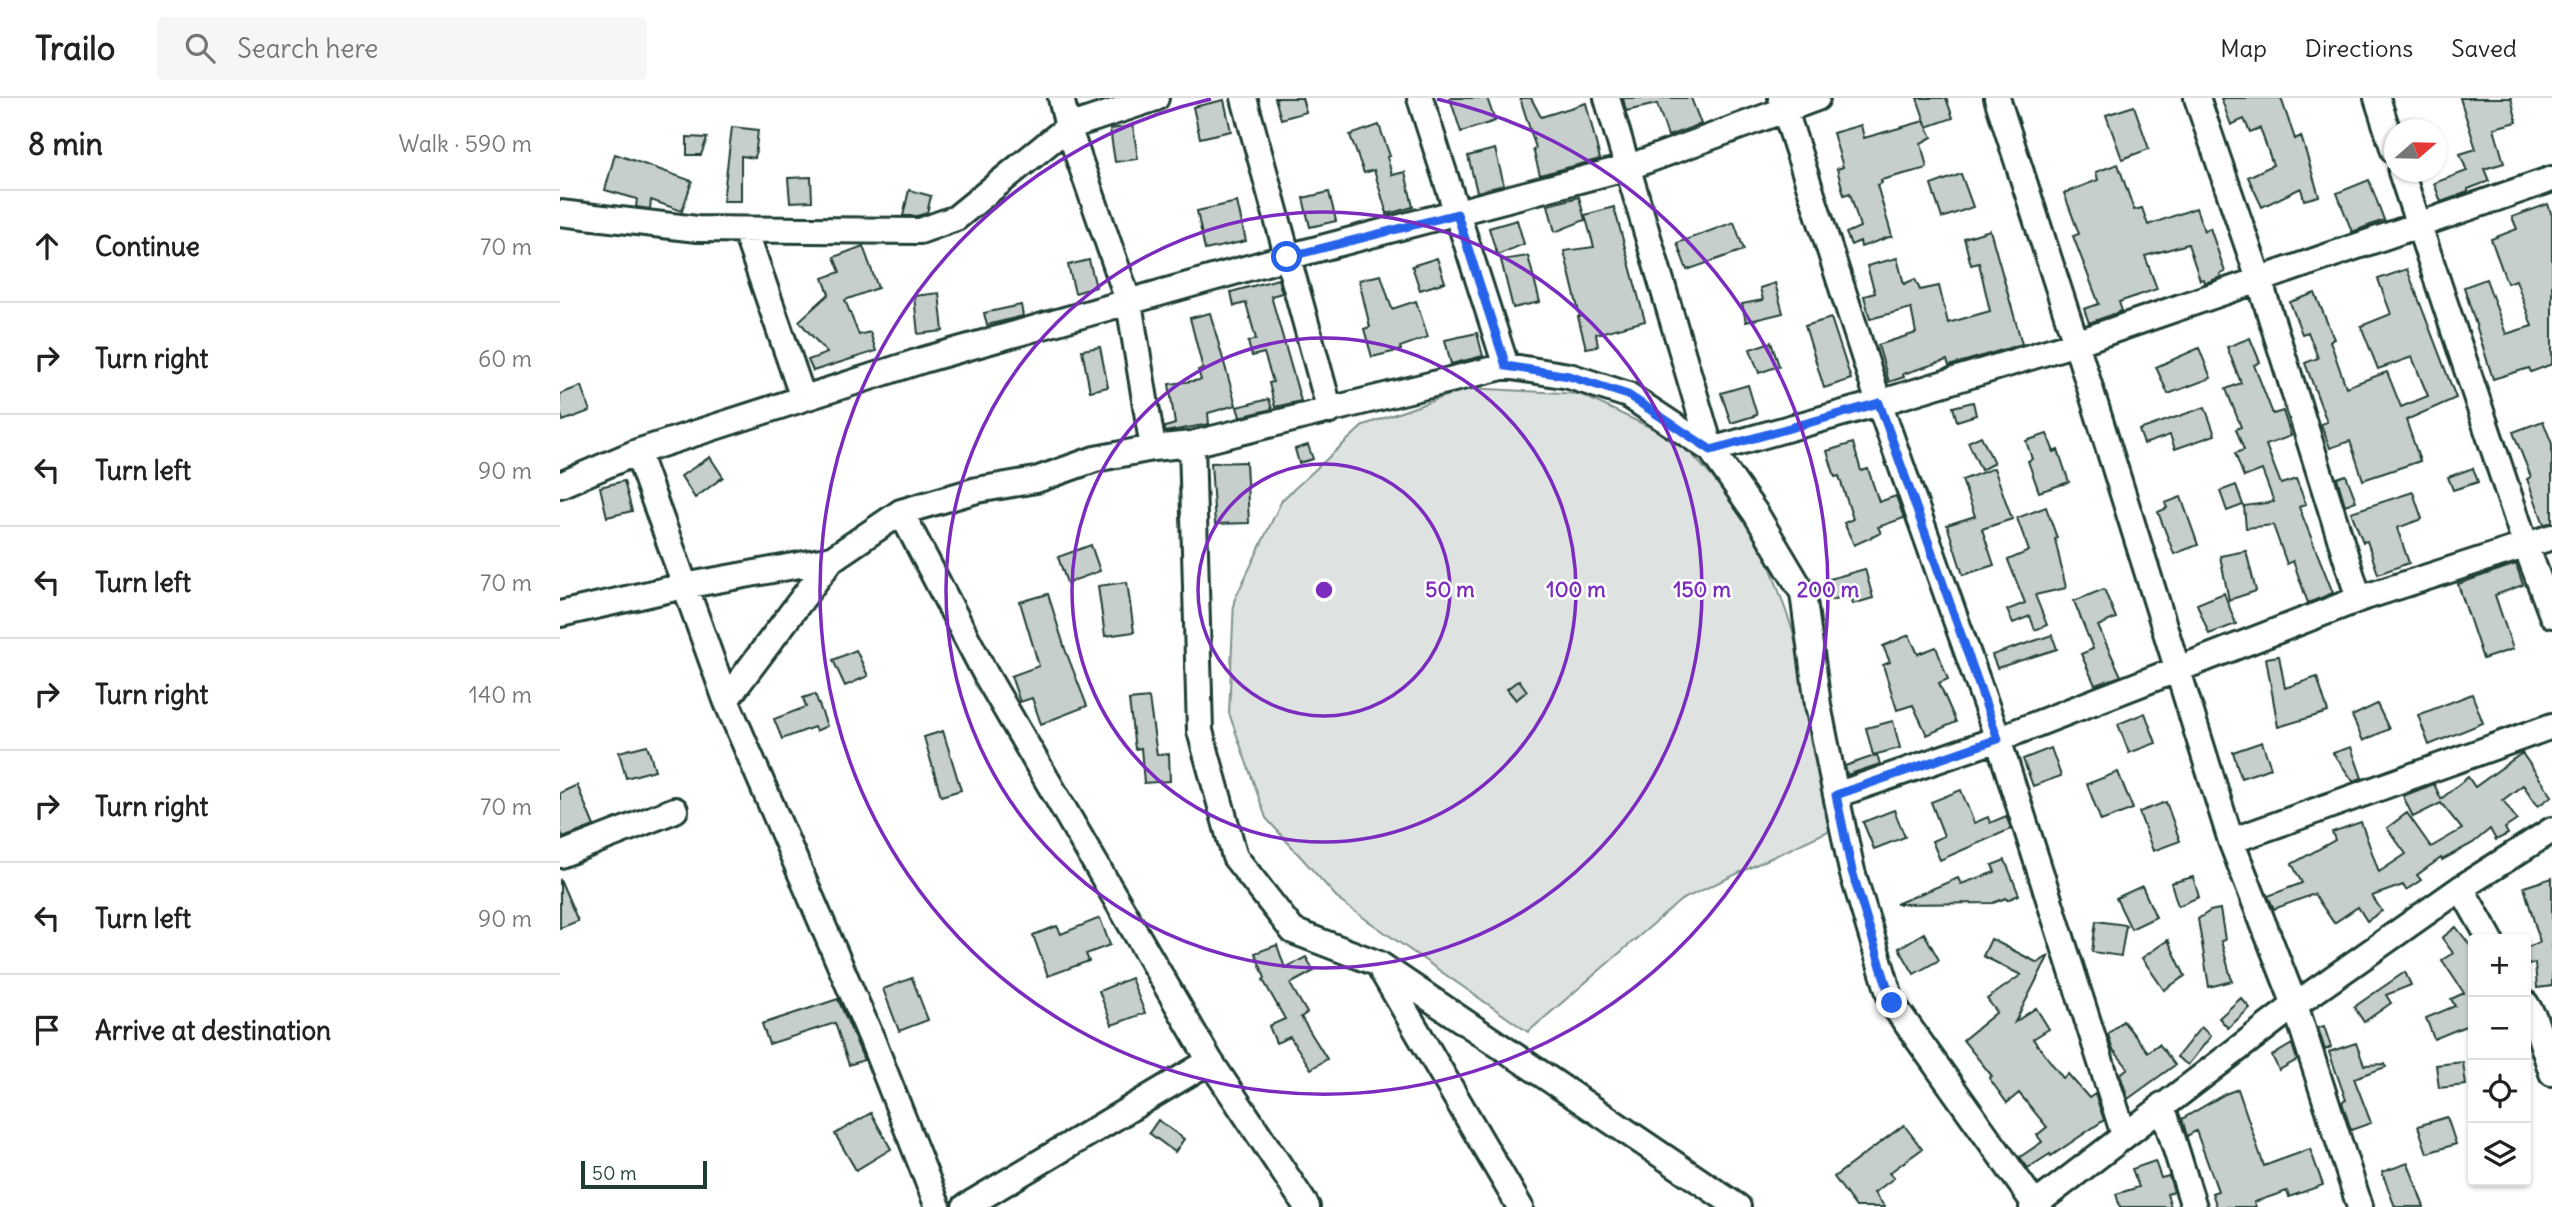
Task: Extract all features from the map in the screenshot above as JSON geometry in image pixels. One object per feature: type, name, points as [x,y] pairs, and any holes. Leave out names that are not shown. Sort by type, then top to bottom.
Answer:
[{"type":"street","points":[[1061,98],[1068,127],[1129,303],[1153,447]]},
{"type":"street","points":[[560,213],[697,229],[920,231],[956,218],[1068,127],[1156,98]]},
{"type":"street","points":[[1244,98],[1330,411]]},
{"type":"street","points":[[1420,98],[1506,366]]},
{"type":"street","points":[[1607,98],[1711,450],[1756,514],[1803,593],[1818,705],[1852,871],[1892,1003],[2035,1206],[2162,1105],[2295,1005],[2461,888],[2552,830]]},
{"type":"street","points":[[560,485],[637,452],[923,360],[1287,257],[1629,167],[1783,104],[1817,98]]},
{"type":"street","points":[[1997,98],[2231,841],[2295,1005],[2360,1207]]},
{"type":"street","points":[[2197,98],[2259,279],[2359,599]]},
{"type":"street","points":[[2377,98],[2384,119]]},
{"type":"street","points":[[1783,104],[1879,403],[1998,739],[2124,1135]]},
{"type":"street","points":[[726,700],[832,559],[901,512],[976,491],[1036,480],[1096,458],[1153,447],[1192,444],[1506,366],[1569,376],[1628,395],[1711,450],[1879,403],[2076,343],[2552,179]]},
{"type":"street","points":[[2404,182],[2526,546],[2552,615]]},
{"type":"street","points":[[744,230],[803,398]]},
{"type":"street","points":[[1192,444],[1200,731],[1235,857],[1293,931],[1379,964],[1738,1207]]},
{"type":"street","points":[[637,452],[726,700],[872,1037],[937,1207]]},
{"type":"street","points":[[901,512],[986,675],[1210,1061],[1307,1207]]},
{"type":"street","points":[[1836,795],[1998,739],[2359,599],[2552,537]]},
{"type":"street","points":[[560,614],[684,586],[832,559]]},
{"type":"street","points":[[2231,841],[2552,726]]},
{"type":"street","points":[[560,855],[675,810]]},
{"type":"street","points":[[2461,888],[2487,934]]},
{"type":"street","points":[[1379,964],[1520,1207]]},
{"type":"street","points":[[2531,1013],[2552,1073]]},
{"type":"street","points":[[965,1207],[1210,1061]]},
{"type":"street","points":[[2162,1105],[2194,1207]]},
{"type":"shaded area","points":[[1469,388],[1580,394],[1681,442],[1756,526],[1793,631],[1835,828],[1681,900],[1528,1032],[1341,902],[1266,818],[1229,713],[1234,601],[1282,500],[1364,425]]},
{"type":"building","points":[[1275,98],[1302,98],[1306,112],[1281,119]]},
{"type":"building","points":[[1450,98],[1487,98],[1495,121],[1461,132]]},
{"type":"building","points":[[1520,98],[1531,98],[1541,117],[1586,103],[1600,159],[1540,175],[1533,149],[1536,148]]},
{"type":"building","points":[[1623,98],[1691,98],[1701,124],[1668,136],[1657,104],[1626,111]]},
{"type":"building","points":[[1917,98],[1946,98],[1953,118],[1927,127]]},
{"type":"building","points":[[2221,98],[2281,98],[2295,139],[2301,136],[2319,196],[2304,200],[2301,188],[2262,207],[2248,177],[2273,165],[2260,128],[2250,132],[2244,119],[2231,125]]},
{"type":"building","points":[[2460,98],[2511,98],[2517,122],[2494,128],[2504,163],[2484,169],[2489,181],[2441,202],[2434,183],[2447,182],[2447,178],[2467,171],[2460,154],[2476,149]]},
{"type":"building","points":[[1224,100],[1231,131],[1200,138],[1193,107]]},
{"type":"building","points":[[2134,106],[2149,149],[2122,159],[2106,115]]},
{"type":"building","points":[[1924,121],[1932,137],[1921,143],[1927,168],[1881,180],[1882,183],[1877,185],[1892,236],[1861,247],[1860,241],[1851,245],[1846,233],[1860,227],[1850,193],[1844,195],[1837,169],[1843,167],[1833,133],[1861,125],[1864,138]]},
{"type":"building","points":[[1379,125],[1390,156],[1387,157],[1392,175],[1405,172],[1413,207],[1387,214],[1374,170],[1364,173],[1350,135]]},
{"type":"building","points":[[1133,126],[1138,159],[1115,162],[1110,129]]},
{"type":"building","points":[[732,127],[758,130],[755,158],[741,156],[741,201],[723,201]]},
{"type":"building","points":[[687,137],[707,138],[701,155],[687,155]]},
{"type":"building","points":[[1495,149],[1504,185],[1477,192],[1468,156]]},
{"type":"building","points":[[615,154],[692,181],[682,211],[651,200],[650,209],[636,207],[637,199],[605,190]]},
{"type":"building","points":[[2118,164],[2134,210],[2142,208],[2148,225],[2196,208],[2204,231],[2210,228],[2225,272],[2220,274],[2221,277],[2205,283],[2204,279],[2200,280],[2188,244],[2145,256],[2157,289],[2119,302],[2122,311],[2089,323],[2084,309],[2099,304],[2073,236],[2079,234],[2064,193],[2098,180],[2096,172]]},
{"type":"building","points":[[1961,174],[1973,207],[1942,218],[1931,185]]},
{"type":"building","points":[[811,177],[812,201],[790,202],[788,178]]},
{"type":"building","points":[[2369,180],[2384,220],[2352,232],[2337,193]]},
{"type":"building","points":[[909,190],[931,196],[927,213],[903,216]]},
{"type":"building","points":[[1329,192],[1336,221],[1310,227],[1303,198]]},
{"type":"building","points":[[1579,197],[1585,220],[1555,232],[1548,205]]},
{"type":"building","points":[[1237,202],[1246,241],[1205,250],[1197,211]]},
{"type":"building","points":[[2548,204],[2552,216],[2552,364],[2531,372],[2529,368],[2493,379],[2464,287],[2486,279],[2506,334],[2532,326],[2516,280],[2507,283],[2491,239],[2517,229],[2512,217]]},
{"type":"building","points":[[1614,207],[1645,321],[1596,334],[1598,346],[1586,348],[1564,251],[1594,247],[1585,215]]},
{"type":"building","points":[[1517,220],[1524,244],[1497,255],[1489,228]]},
{"type":"building","points":[[1734,222],[1744,250],[1687,270],[1677,243]]},
{"type":"building","points":[[1990,230],[2022,344],[1949,366],[1947,360],[1903,374],[1904,377],[1889,382],[1878,345],[1916,333],[1911,308],[1870,319],[1864,296],[1875,293],[1867,266],[1897,258],[1904,284],[1915,279],[1920,290],[1939,286],[1948,323],[1990,311],[1979,263],[1971,265],[1964,238]]},
{"type":"building","points":[[863,246],[878,288],[845,300],[859,335],[870,332],[876,351],[813,371],[808,360],[827,353],[799,321],[829,294],[823,278],[840,272],[834,257]]},
{"type":"building","points":[[1528,256],[1540,302],[1513,308],[1501,260]]},
{"type":"building","points":[[1437,258],[1445,282],[1420,290],[1412,266]]},
{"type":"building","points":[[1089,260],[1096,287],[1075,293],[1068,265]]},
{"type":"building","points":[[2407,269],[2456,398],[2406,420],[2420,461],[2363,480],[2350,441],[2330,448],[2321,424],[2327,422],[2305,363],[2318,358],[2308,332],[2302,334],[2290,302],[2315,293],[2334,339],[2330,341],[2346,387],[2387,372],[2401,407],[2428,396],[2412,357],[2378,369],[2361,326],[2391,314],[2378,279]]},
{"type":"building","points":[[1381,275],[1392,309],[1416,301],[1428,337],[1400,347],[1401,350],[1372,357],[1364,329],[1370,327],[1359,280]]},
{"type":"building","points":[[1278,279],[1282,293],[1271,296],[1301,401],[1275,407],[1269,383],[1273,382],[1264,353],[1252,356],[1248,342],[1256,339],[1246,303],[1234,306],[1231,292]]},
{"type":"building","points":[[1775,283],[1783,313],[1746,322],[1742,304],[1763,300],[1760,288]]},
{"type":"building","points":[[939,293],[943,331],[918,334],[914,296]]},
{"type":"building","points":[[1021,305],[1023,316],[987,325],[984,313]]},
{"type":"building","points":[[1210,313],[1236,405],[1208,413],[1209,424],[1165,432],[1165,427],[1175,424],[1169,384],[1201,380],[1198,370],[1203,369],[1190,318]]},
{"type":"building","points":[[1831,318],[1851,379],[1824,388],[1805,326]]},
{"type":"building","points":[[1477,333],[1483,356],[1451,364],[1445,340]]},
{"type":"building","points":[[2250,338],[2260,362],[2254,365],[2273,414],[2283,411],[2291,436],[2266,445],[2281,484],[2296,479],[2306,504],[2299,507],[2333,593],[2308,603],[2293,561],[2287,564],[2273,525],[2246,528],[2244,506],[2274,502],[2262,470],[2244,477],[2235,453],[2244,450],[2236,429],[2241,427],[2226,389],[2241,383],[2227,347]]},
{"type":"building","points":[[1771,342],[1779,366],[1759,373],[1750,349]]},
{"type":"building","points":[[1100,347],[1108,387],[1090,391],[1082,350]]},
{"type":"building","points":[[2199,348],[2211,378],[2168,394],[2156,367]]},
{"type":"building","points":[[1748,385],[1757,415],[1731,423],[1721,393]]},
{"type":"building","points":[[581,386],[590,411],[563,421],[560,394]]},
{"type":"building","points":[[1269,399],[1272,409],[1240,417],[1237,407]]},
{"type":"building","points":[[1973,402],[1976,415],[1957,421],[1953,407]]},
{"type":"building","points":[[2205,407],[2215,435],[2175,449],[2170,435],[2144,444],[2139,430]]},
{"type":"building","points":[[2543,421],[2552,444],[2552,523],[2544,524],[2527,479],[2531,477],[2513,432]]},
{"type":"building","points":[[2047,434],[2054,452],[2058,450],[2069,482],[2039,492],[2028,461],[2032,459],[2026,441]]},
{"type":"building","points":[[1981,436],[1994,463],[1981,470],[1968,442]]},
{"type":"building","points":[[1853,443],[1861,471],[1868,469],[1879,502],[1896,496],[1904,518],[1878,527],[1881,533],[1854,545],[1844,523],[1853,519],[1839,476],[1835,477],[1827,451]]},
{"type":"building","points":[[1308,445],[1313,459],[1299,463],[1295,449]]},
{"type":"building","points":[[710,457],[723,477],[695,498],[681,476]]},
{"type":"building","points":[[1246,462],[1249,523],[1215,524],[1211,463]]},
{"type":"building","points":[[1994,468],[2012,519],[1982,529],[1994,565],[1963,575],[1947,525],[1975,516],[1962,480]]},
{"type":"building","points":[[2473,468],[2478,482],[2453,490],[2448,477]]},
{"type":"building","points":[[2346,475],[2356,501],[2345,505],[2337,478]]},
{"type":"building","points":[[624,481],[632,511],[607,517],[600,487]]},
{"type":"building","points":[[2236,485],[2243,505],[2227,511],[2220,491]]},
{"type":"building","points":[[2413,492],[2422,519],[2397,528],[2409,563],[2378,574],[2367,541],[2363,542],[2351,512]]},
{"type":"building","points":[[2181,497],[2198,545],[2174,554],[2158,512],[2167,508],[2165,503]]},
{"type":"building","points":[[2046,507],[2057,538],[2055,539],[2066,588],[2035,595],[2047,625],[2035,630],[2030,616],[2013,623],[2007,610],[2025,603],[2008,560],[2029,551],[2017,518]]},
{"type":"building","points":[[1091,545],[1100,571],[1067,583],[1058,557]]},
{"type":"building","points":[[2246,551],[2256,591],[2229,600],[2220,556]]},
{"type":"building","points":[[2516,564],[2523,585],[2495,595],[2513,649],[2483,659],[2458,584]]},
{"type":"building","points":[[1865,569],[1873,598],[1853,604],[1851,595],[1831,600],[1826,580]]},
{"type":"building","points":[[1127,582],[1134,632],[1105,636],[1098,586]]},
{"type":"building","points":[[2104,589],[2116,618],[2098,626],[2121,676],[2095,685],[2081,654],[2093,649],[2074,601]]},
{"type":"building","points":[[2224,593],[2236,624],[2209,634],[2197,604]]},
{"type":"building","points":[[1048,594],[1087,706],[1041,724],[1032,698],[1020,702],[1011,676],[1039,666],[1020,602]]},
{"type":"building","points":[[1909,635],[1918,654],[1936,647],[1948,679],[1939,683],[1956,722],[1927,735],[1913,705],[1897,710],[1883,665],[1890,662],[1883,646]]},
{"type":"building","points":[[2052,635],[2057,649],[1997,668],[1992,655]]},
{"type":"building","points":[[856,650],[868,676],[845,686],[833,660]]},
{"type":"building","points":[[2279,656],[2285,688],[2317,677],[2328,712],[2278,727],[2266,658]]},
{"type":"building","points":[[1519,680],[1527,691],[1516,700],[1507,689]]},
{"type":"building","points":[[815,694],[827,726],[816,731],[814,727],[782,739],[774,719],[806,707],[803,698]]},
{"type":"building","points":[[2472,694],[2483,723],[2429,745],[2418,715]]},
{"type":"building","points":[[1149,698],[1157,755],[1169,754],[1170,781],[1144,783],[1141,748],[1135,749],[1129,700]]},
{"type":"building","points":[[2377,704],[2389,729],[2363,741],[2352,716]]},
{"type":"building","points":[[2145,713],[2156,743],[2129,753],[2118,724]]},
{"type":"building","points":[[1893,721],[1900,748],[1873,755],[1866,728]]},
{"type":"building","points":[[943,731],[961,790],[941,796],[924,737]]},
{"type":"building","points":[[2262,742],[2271,768],[2241,778],[2233,752]]},
{"type":"building","points":[[647,745],[655,770],[626,778],[619,752]]},
{"type":"building","points":[[2351,747],[2362,778],[2353,781],[2333,753]]},
{"type":"building","points":[[2051,748],[2061,776],[2033,786],[2023,759]]},
{"type":"building","points":[[2522,753],[2552,796],[2538,806],[2523,785],[2503,800],[2517,820],[2505,828],[2508,834],[2496,840],[2490,829],[2473,843],[2442,860],[2441,858],[2417,875],[2421,880],[2406,890],[2403,885],[2372,896],[2382,911],[2367,921],[2358,907],[2334,923],[2314,894],[2274,909],[2268,896],[2302,883],[2292,864],[2335,840],[2332,832],[2361,822],[2379,872],[2406,854],[2387,828],[2407,813],[2431,847],[2462,829],[2441,803],[2413,817],[2403,796],[2434,784],[2441,799],[2468,777],[2475,787]]},
{"type":"building","points":[[1877,755],[1880,764],[1847,775],[1845,766]]},
{"type":"building","points":[[2118,772],[2133,809],[2101,821],[2087,784]]},
{"type":"building","points":[[577,785],[594,826],[563,838],[560,829],[560,793]]},
{"type":"building","points":[[1961,790],[1974,823],[1988,817],[1990,823],[2006,816],[2011,829],[1940,860],[1932,841],[1944,836],[1931,802]]},
{"type":"building","points":[[2166,802],[2180,841],[2153,851],[2139,812]]},
{"type":"building","points":[[1894,810],[1905,837],[1874,849],[1863,822]]},
{"type":"building","points":[[2005,860],[2019,895],[2007,900],[2006,898],[1993,903],[1896,904],[1958,878],[1961,884],[1995,872],[1992,865]]},
{"type":"building","points":[[2193,877],[2199,897],[2178,906],[2171,883]]},
{"type":"building","points":[[2552,878],[2552,986],[2537,988],[2535,963],[2531,964],[2531,946],[2540,942],[2524,887]]},
{"type":"building","points":[[560,879],[578,921],[560,928]]},
{"type":"building","points":[[2142,886],[2156,917],[2131,929],[2116,898]]},
{"type":"building","points":[[2220,909],[2225,940],[2221,941],[2232,981],[2209,987],[2198,919],[2210,911]]},
{"type":"building","points":[[1100,918],[1110,945],[1086,954],[1089,961],[1048,976],[1033,935],[1057,926],[1061,934]]},
{"type":"building","points":[[2096,921],[2126,925],[2121,956],[2092,952]]},
{"type":"building","points":[[2456,927],[2468,943],[2468,1025],[2434,1039],[2426,1018],[2455,1006],[2451,999],[2464,993],[2442,960],[2453,953],[2442,938]]},
{"type":"building","points":[[1924,933],[1939,960],[1914,974],[1899,948]]},
{"type":"building","points":[[1991,939],[2038,963],[2049,955],[2015,1022],[2036,1008],[2049,1029],[2033,1039],[2063,1078],[2068,1074],[2089,1098],[2095,1094],[2104,1120],[2051,1156],[2050,1154],[2028,1168],[2020,1157],[2042,1142],[2037,1135],[2047,1127],[2019,1093],[2007,1103],[1989,1078],[1992,1076],[1963,1040],[1997,1012],[1987,999],[2021,975],[1983,956]]},
{"type":"building","points":[[2168,940],[2185,976],[2164,990],[2142,958]]},
{"type":"building","points":[[1277,945],[1285,968],[1306,957],[1314,971],[1290,984],[1307,1013],[1301,1017],[1327,1059],[1311,1069],[1290,1037],[1276,1043],[1269,1026],[1285,1019],[1263,980],[1265,978],[1255,953]]},
{"type":"building","points":[[2405,972],[2411,985],[2386,995],[2391,1003],[2364,1022],[2354,1007]]},
{"type":"building","points":[[912,978],[928,1020],[899,1031],[883,989]]},
{"type":"building","points":[[1131,978],[1145,1013],[1112,1025],[1099,991]]},
{"type":"building","points":[[2241,998],[2250,1008],[2228,1028],[2219,1018]]},
{"type":"building","points":[[838,999],[864,1060],[849,1065],[835,1023],[769,1044],[762,1024]]},
{"type":"building","points":[[2123,1021],[2148,1052],[2159,1044],[2175,1065],[2128,1099],[2120,1074],[2128,1068],[2112,1048],[2108,1034]]},
{"type":"building","points":[[2324,1026],[2331,1047],[2325,1050],[2318,1028]]},
{"type":"building","points":[[2201,1027],[2211,1036],[2188,1065],[2177,1057]]},
{"type":"building","points":[[2356,1043],[2364,1065],[2385,1064],[2386,1067],[2354,1078],[2371,1123],[2351,1130],[2342,1102],[2346,1100],[2329,1052]]},
{"type":"building","points":[[2292,1044],[2297,1060],[2279,1070],[2272,1056]]},
{"type":"building","points":[[2463,1062],[2466,1085],[2439,1088],[2436,1065]]},
{"type":"building","points":[[2238,1089],[2264,1166],[2310,1149],[2323,1185],[2289,1197],[2287,1191],[2254,1202],[2256,1207],[2217,1207],[2212,1193],[2218,1191],[2196,1131],[2187,1136],[2182,1119]]},
{"type":"building","points":[[871,1113],[891,1149],[856,1170],[835,1134]]},
{"type":"building","points":[[2447,1117],[2456,1144],[2427,1153],[2418,1126]]},
{"type":"building","points":[[1158,1120],[1184,1139],[1175,1152],[1149,1133]]},
{"type":"building","points":[[1904,1125],[1922,1149],[1889,1173],[1894,1178],[1874,1193],[1885,1207],[1856,1207],[1834,1177]]},
{"type":"building","points":[[2155,1161],[2161,1178],[2169,1176],[2174,1192],[2167,1194],[2171,1207],[2120,1207],[2116,1194],[2139,1187],[2132,1169]]},
{"type":"building","points":[[2408,1163],[2424,1207],[2395,1207],[2382,1172]]},
{"type":"route","points":[[1287,257],[1457,214],[1506,366],[1569,376],[1628,395],[1711,450],[1879,403],[1998,739],[1836,795],[1852,871],[1892,1003]]}]
